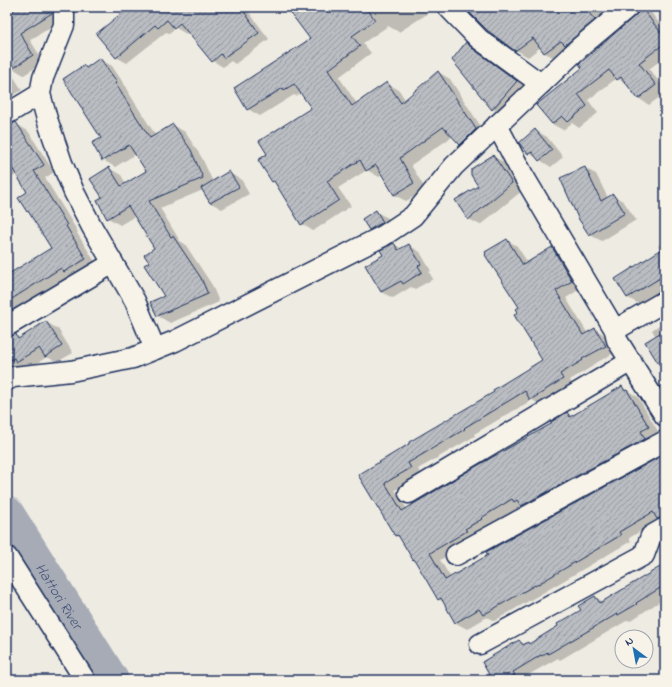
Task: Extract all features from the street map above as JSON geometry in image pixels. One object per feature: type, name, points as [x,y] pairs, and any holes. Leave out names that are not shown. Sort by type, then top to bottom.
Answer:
[{"type":"street","points":[[62,7],[64,10],[64,25],[43,78],[40,94],[62,163],[74,192],[92,227],[135,301],[155,349]]},
{"type":"street","points":[[448,7],[479,39],[541,84]]},
{"type":"street","points":[[7,380],[13,377],[71,371],[133,358],[175,341],[383,236],[412,216],[454,166],[579,48],[628,7]]},
{"type":"street","points":[[7,114],[40,94]]},
{"type":"street","points":[[497,125],[523,176],[615,330],[617,340],[665,416]]},
{"type":"street","points":[[7,326],[113,263]]},
{"type":"street","points":[[615,330],[665,301]]},
{"type":"street","points":[[408,493],[631,361]]},
{"type":"street","points":[[456,555],[665,440]]},
{"type":"street","points":[[480,644],[644,555],[651,536],[665,528]]},
{"type":"street","points":[[7,557],[85,680]]},
{"type":"building","points":[[19,7],[52,7],[52,13],[20,33],[33,55],[7,72],[7,13],[8,14]]},
{"type":"building","points":[[129,7],[241,7],[259,33],[223,58],[221,54],[212,62],[180,23],[174,28],[167,20],[158,28],[155,25],[116,58],[96,34]]},
{"type":"building","points":[[286,7],[366,7],[375,20],[352,36],[360,46],[328,70],[352,106],[387,82],[401,103],[438,71],[476,129],[460,145],[443,127],[400,158],[414,183],[394,195],[376,165],[366,171],[360,160],[327,181],[339,200],[301,225],[274,181],[272,182],[258,160],[267,154],[259,141],[311,108],[294,84],[284,90],[283,88],[247,110],[234,88],[310,39]]},
{"type":"building","points":[[464,7],[584,7],[595,20],[565,45],[561,41],[544,53],[533,38],[515,51],[487,30]]},
{"type":"building","points":[[639,7],[641,7],[665,38],[665,43],[639,63],[656,85],[638,99],[621,77],[617,80],[609,70],[578,94],[587,106],[568,122],[562,116],[552,124],[536,105],[582,68],[579,64],[635,16],[639,11]]},
{"type":"building","points":[[466,42],[517,81],[492,110],[452,60]]},
{"type":"building","points":[[100,58],[117,82],[115,83],[150,138],[173,124],[191,150],[203,178],[149,201],[171,237],[173,236],[201,278],[208,294],[157,316],[150,302],[164,296],[144,265],[149,262],[144,255],[154,248],[128,206],[107,219],[97,200],[102,197],[90,179],[109,167],[121,186],[146,171],[129,145],[102,161],[92,143],[101,138],[63,79],[84,65],[86,68]]},
{"type":"building","points":[[16,122],[44,165],[34,171],[86,259],[64,272],[61,268],[7,302],[7,275],[51,248],[18,198],[27,192],[7,160],[7,125]]},
{"type":"building","points":[[535,129],[552,150],[539,161],[532,152],[528,154],[519,143]]},
{"type":"building","points":[[493,155],[512,183],[468,220],[455,200],[478,186],[471,175],[471,169]]},
{"type":"building","points":[[585,167],[601,201],[613,194],[625,213],[589,235],[578,218],[560,178]]},
{"type":"building","points":[[229,171],[239,187],[210,203],[201,188]]},
{"type":"building","points":[[376,210],[383,222],[369,230],[362,219]]},
{"type":"building","points":[[507,239],[523,265],[552,247],[572,281],[556,291],[583,335],[595,328],[606,346],[582,359],[583,360],[560,374],[563,379],[545,391],[530,400],[525,391],[408,463],[411,468],[385,483],[402,511],[551,424],[551,422],[567,412],[570,417],[622,386],[625,391],[627,390],[649,427],[641,431],[645,439],[521,506],[517,500],[514,502],[512,499],[465,529],[467,531],[430,553],[445,580],[488,555],[486,552],[665,454],[665,517],[657,519],[653,512],[619,532],[621,535],[535,586],[483,615],[479,609],[455,623],[441,598],[438,600],[398,535],[395,536],[358,475],[409,444],[409,442],[494,392],[493,390],[542,360],[514,315],[518,312],[516,309],[519,307],[485,255],[485,252]]},
{"type":"building","points":[[394,243],[398,250],[409,244],[421,264],[418,266],[422,272],[403,284],[401,281],[381,292],[365,265],[383,255],[380,250]]},
{"type":"building","points":[[665,247],[665,275],[627,298],[615,279]]},
{"type":"building","points":[[46,321],[62,346],[45,357],[39,348],[16,362],[14,358],[7,362],[7,337],[16,334],[18,339]]},
{"type":"building","points":[[665,330],[665,374],[645,342]]},
{"type":"building","points":[[665,564],[665,585],[636,603],[637,604],[548,654],[547,652],[542,656],[541,655],[513,672],[515,675],[506,680],[492,680],[482,662],[519,640],[523,645],[528,642],[529,644],[558,626],[557,624],[581,610],[578,606],[595,596],[600,603]]},
{"type":"waterway","name":"Hattori River","points":[[7,513],[112,680]]}]
